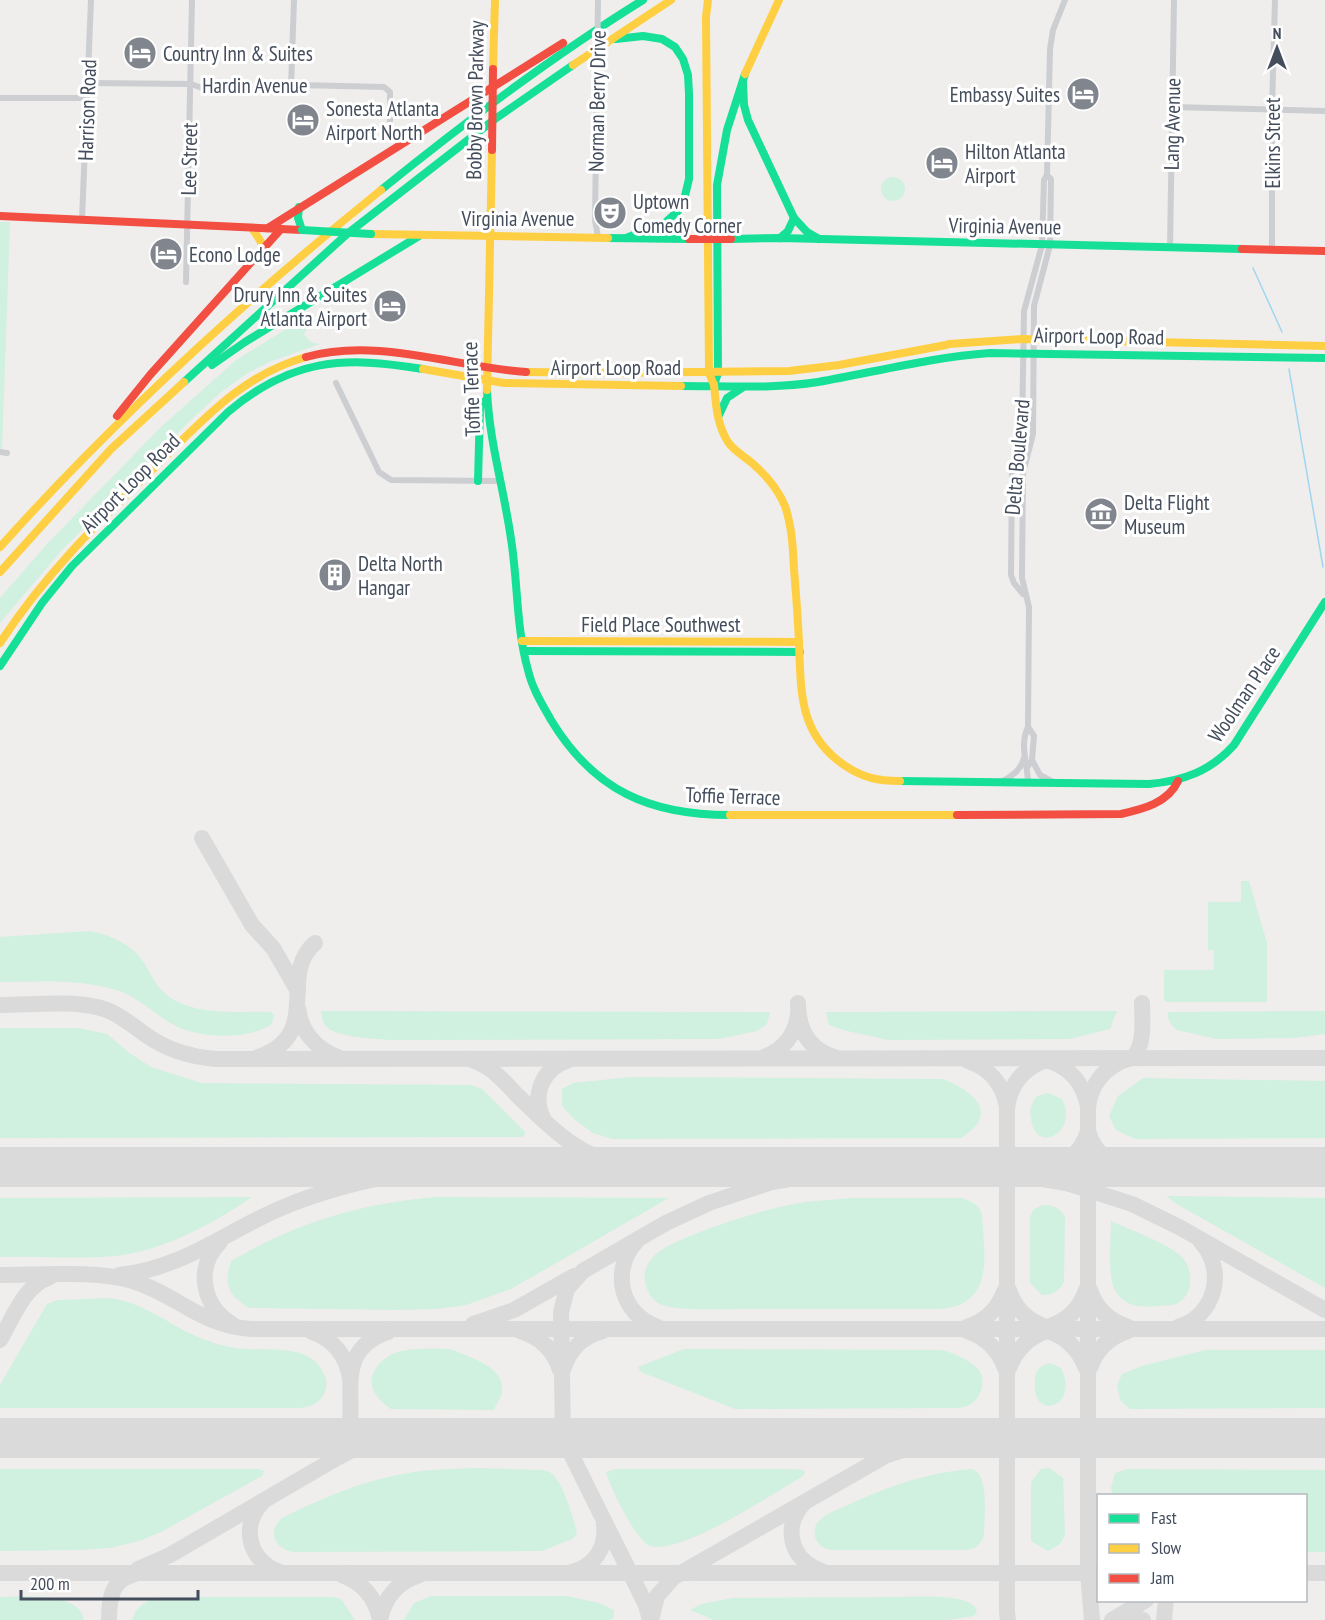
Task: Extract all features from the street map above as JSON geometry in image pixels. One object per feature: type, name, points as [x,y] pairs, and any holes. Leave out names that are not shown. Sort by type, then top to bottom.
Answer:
[{"type":"main road","name":"Bobby Brown Parkway","points":[[490,237],[495,0]]},
{"type":"main road","points":[[0,548],[104,436],[236,312],[321,238],[445,137],[591,31],[644,0]]},
{"type":"main road","points":[[0,572],[111,449],[347,234],[495,119],[671,0]]},
{"type":"main road","points":[[713,373],[718,175],[729,120],[744,72],[779,0]]},
{"type":"main road","points":[[707,5],[706,240],[713,373],[718,419]]},
{"type":"main road","points":[[268,228],[570,39],[591,31]]},
{"type":"main road","points":[[609,40],[632,35],[665,40],[681,52],[685,60],[689,83],[689,180],[683,204],[676,214],[660,226],[626,238]]},
{"type":"main road","points":[[744,72],[744,105],[748,120],[794,218],[807,232],[819,239]]},
{"type":"main road","points":[[299,207],[298,218],[302,230]]},
{"type":"main road","name":"Virginia Avenue","points":[[0,216],[420,236],[780,238],[1325,251]]},
{"type":"main road","points":[[780,238],[788,231],[794,218]]},
{"type":"main road","points":[[252,228],[261,242],[261,253]]},
{"type":"main road","points":[[104,436],[116,417],[150,375],[281,229]]},
{"type":"main road","points":[[111,449],[130,441],[189,383],[245,342],[420,236]]},
{"type":"main road","name":"Toffie Terrace","points":[[490,237],[487,399],[492,448],[513,546],[524,651],[532,684],[559,736],[578,759],[608,785],[654,806],[697,815],[1113,815],[1139,810],[1154,804],[1174,789],[1178,781]]},
{"type":"main road","name":"Airport Loop Road","points":[[0,643],[59,562],[219,403],[264,372],[315,353],[343,350],[380,351],[486,368],[559,373],[713,373],[801,370],[947,345],[991,340],[1325,346]]},
{"type":"main road","name":"Airport Loop Road","points":[[0,666],[57,585],[107,530],[228,412],[270,382],[319,365],[354,361],[387,363],[486,380],[550,385],[745,387],[793,385],[958,356],[1023,352],[1325,358]]},
{"type":"main road","points":[[718,419],[729,394],[745,387]]},
{"type":"main road","points":[[478,481],[480,407],[487,399]]},
{"type":"main road","name":"Woolman Place","points":[[718,419],[732,447],[771,481],[779,491],[787,509],[791,528],[801,690],[806,717],[818,742],[839,763],[853,772],[878,782],[1149,783],[1178,781],[1206,770],[1229,752],[1245,730],[1325,602]]},
{"type":"main road","name":"Field Place Southwest","points":[[522,641],[589,647]]},
{"type":"main road","points":[[706,642],[706,652]]},
{"type":"main road","name":"Field Place Southwest","points":[[524,651],[706,642],[799,642]]},
{"type":"main road","name":"Field Place Southwest","points":[[641,647],[706,652],[800,652]]},
{"type":"street","name":"Harrison Road","points":[[82,219],[91,0]]},
{"type":"street","name":"Lee Street","points":[[186,282],[192,0]]},
{"type":"street","points":[[291,87],[294,0]]},
{"type":"street","name":"Norman Berry Drive","points":[[598,0],[595,220],[598,237]]},
{"type":"street","points":[[1046,245],[1044,180],[1047,175],[1050,49],[1053,30],[1065,0]]},
{"type":"street","name":"Lang Avenue","points":[[1170,248],[1173,0]]},
{"type":"street","name":"Elkins Street","points":[[1272,250],[1275,0]]},
{"type":"street","name":"Hardin Avenue","points":[[87,83],[191,84],[205,89],[280,90],[299,85],[384,87],[390,92],[390,122]]},
{"type":"street","points":[[0,98],[87,98]]},
{"type":"street","points":[[1172,107],[1325,111]]},
{"type":"street","name":"Delta Boulevard","points":[[1025,596],[1014,583],[1011,575],[1012,472],[1022,432],[1022,339],[1026,297],[1046,245]]},
{"type":"street","name":"Delta Boulevard","points":[[1024,758],[1024,736],[1028,728],[1029,607],[1022,578],[1023,473],[1033,434],[1034,306],[1046,245]]},
{"type":"street","points":[[336,383],[383,477],[391,480],[500,481]]},
{"type":"street","name":"Delta Boulevard","points":[[1028,728],[1034,736],[1032,760]]},
{"type":"street","points":[[999,783],[1016,773],[1024,758]]},
{"type":"street","points":[[1024,758],[1028,766],[1028,783]]},
{"type":"street","points":[[1028,766],[1032,760],[1040,775],[1056,783]]},
{"type":"green space","points":[[893,177],[902,180],[905,189],[902,198],[893,201],[884,198],[881,189],[884,180]]},
{"type":"green space","points":[[0,222],[10,222],[2,450],[0,450]]},
{"type":"green space","points":[[301,320],[311,322],[304,334],[310,342],[320,344],[269,362],[248,373],[221,392],[61,551],[0,623],[0,598],[47,544],[161,427],[236,360]]},
{"type":"green space","points":[[1241,881],[1249,881],[1267,943],[1267,1002],[1166,1002],[1164,999],[1164,970],[1214,970],[1214,950],[1208,950],[1208,902],[1241,902]]},
{"type":"green space","points":[[89,931],[115,939],[133,950],[165,994],[182,1004],[207,1010],[271,1012],[274,1015],[272,1024],[250,1033],[237,1035],[197,1033],[174,1025],[134,998],[104,987],[60,982],[0,982],[0,937]]},
{"type":"green space","points":[[321,1011],[770,1012],[767,1024],[757,1031],[719,1039],[389,1040],[337,1033],[325,1025]]},
{"type":"green space","points":[[1117,1011],[1110,1029],[1070,1039],[888,1040],[829,1025],[826,1012]]},
{"type":"green space","points":[[1325,1011],[1325,1034],[1295,1038],[1216,1039],[1177,1030],[1170,1022],[1168,1015],[1168,1012]]},
{"type":"green space","points":[[0,1028],[78,1028],[107,1034],[128,1052],[151,1067],[202,1083],[471,1085],[482,1089],[525,1132],[525,1135],[522,1137],[0,1138]]},
{"type":"green space","points":[[631,1077],[943,1079],[972,1096],[981,1112],[973,1129],[961,1138],[612,1139],[593,1133],[575,1120],[562,1106],[562,1089],[573,1083]]},
{"type":"green space","points":[[1143,1078],[1325,1081],[1325,1138],[1135,1139],[1116,1130],[1109,1116],[1118,1096]]},
{"type":"green space","points":[[1048,1093],[1062,1099],[1066,1111],[1061,1130],[1047,1138],[1040,1136],[1034,1130],[1030,1113],[1037,1096]]},
{"type":"green space","points":[[1166,1196],[1325,1198],[1325,1288],[1175,1203]]},
{"type":"green space","points":[[252,1197],[191,1233],[141,1251],[124,1255],[94,1257],[0,1257],[0,1198]]},
{"type":"green space","points":[[437,1197],[669,1198],[511,1289],[466,1305],[438,1309],[397,1310],[249,1308],[236,1298],[229,1288],[228,1276],[231,1261],[280,1235],[356,1210],[382,1204]]},
{"type":"green space","points":[[852,1198],[962,1198],[975,1204],[982,1215],[984,1251],[979,1287],[963,1303],[940,1309],[675,1308],[655,1301],[648,1290],[645,1274],[649,1262],[663,1249],[677,1242],[733,1220],[768,1210],[807,1202]]},
{"type":"green space","points":[[1043,1205],[1056,1208],[1065,1217],[1064,1282],[1055,1292],[1042,1295],[1030,1283],[1030,1217],[1034,1209]]},
{"type":"green space","points":[[1111,1221],[1158,1242],[1181,1256],[1189,1269],[1190,1284],[1185,1297],[1180,1302],[1171,1305],[1140,1306],[1129,1303],[1119,1296],[1111,1275]]},
{"type":"green space","points":[[110,1298],[137,1305],[193,1335],[225,1346],[300,1353],[318,1364],[324,1374],[326,1388],[324,1393],[316,1403],[300,1408],[0,1408],[0,1385],[47,1304],[58,1300]]},
{"type":"green space","points":[[450,1349],[475,1359],[498,1375],[502,1383],[502,1392],[494,1410],[391,1409],[379,1399],[372,1388],[372,1376],[376,1369],[381,1362],[396,1352]]},
{"type":"green space","points":[[684,1349],[942,1350],[976,1367],[982,1376],[982,1386],[975,1401],[968,1406],[958,1408],[735,1409],[641,1372],[638,1367]]},
{"type":"green space","points":[[1205,1350],[1325,1350],[1325,1408],[1130,1409],[1120,1400],[1117,1386],[1122,1374],[1142,1366]]},
{"type":"green space","points":[[1050,1363],[1061,1368],[1065,1393],[1054,1405],[1046,1405],[1040,1401],[1036,1393],[1035,1376],[1039,1368]]},
{"type":"green space","points":[[476,1468],[542,1470],[550,1473],[564,1492],[577,1534],[572,1539],[542,1551],[292,1552],[281,1547],[275,1538],[277,1523],[282,1518],[346,1490],[379,1479],[414,1472]]},
{"type":"green space","points":[[1049,1468],[1063,1478],[1065,1535],[1060,1544],[1048,1551],[1031,1541],[1031,1482],[1041,1469]]},
{"type":"green space","points":[[0,1469],[259,1469],[264,1471],[262,1476],[161,1532],[139,1541],[110,1548],[0,1551]]},
{"type":"green space","points":[[616,1469],[793,1469],[803,1470],[805,1473],[728,1521],[705,1532],[665,1546],[650,1546],[644,1542],[631,1524],[613,1489],[606,1472]]},
{"type":"green space","points":[[972,1469],[978,1473],[984,1488],[985,1508],[984,1535],[980,1543],[973,1548],[966,1550],[834,1550],[823,1547],[816,1539],[816,1525],[826,1515],[877,1492],[940,1473]]},
{"type":"green space","points":[[1128,1469],[1325,1470],[1325,1552],[1307,1552],[1307,1494],[1113,1494],[1111,1488],[1115,1473]]},
{"type":"green space","points":[[431,1596],[566,1596],[599,1603],[614,1610],[614,1617],[610,1620],[404,1620],[414,1603]]},
{"type":"green space","points":[[0,1597],[61,1600],[72,1604],[80,1611],[84,1620],[0,1620]]},
{"type":"green space","points":[[159,1597],[332,1597],[341,1599],[355,1620],[132,1620],[142,1605]]},
{"type":"green space","points":[[931,1597],[965,1601],[973,1605],[977,1611],[974,1616],[947,1620],[714,1620],[690,1610],[701,1604],[733,1598]]},
{"type":"waterway","points":[[1253,268],[1282,332]]},
{"type":"waterway","points":[[1289,369],[1323,567]]},
{"type":"taxiway","points":[[202,838],[252,925],[273,948],[298,991]]},
{"type":"taxiway","points":[[258,1057],[278,1047],[289,1035],[295,1020],[299,972],[304,956],[315,943]]},
{"type":"taxiway","points":[[0,1005],[54,1003],[95,1007],[118,1015],[171,1049],[197,1057],[216,1059],[1325,1058]]},
{"type":"taxiway","points":[[798,1003],[800,1021],[806,1037],[817,1049],[834,1057]]},
{"type":"taxiway","points":[[1092,1620],[1088,1573],[1088,1108],[1091,1094],[1101,1076],[1118,1063],[1135,1055],[1138,1050],[1142,1030],[1142,1003]]},
{"type":"taxiway","points":[[298,1008],[306,1032],[316,1044],[338,1057]]},
{"type":"taxiway","points":[[764,1057],[787,1041],[798,1015]]},
{"type":"taxiway","points":[[544,1120],[539,1102],[542,1084],[552,1069],[569,1060]]},
{"type":"taxiway","points":[[1008,1620],[1007,1108],[1011,1092],[1019,1078],[1038,1063],[1046,1060]]},
{"type":"taxiway","points":[[474,1061],[497,1075],[566,1140],[594,1156],[627,1167]]},
{"type":"taxiway","points":[[968,1061],[976,1064],[994,1078],[1002,1091],[1007,1107]]},
{"type":"taxiway","points":[[1049,1061],[1064,1068],[1075,1078],[1088,1107]]},
{"type":"taxiway","points":[[1052,1167],[1074,1155],[1087,1134]]},
{"type":"taxiway","points":[[1089,1134],[1102,1155],[1124,1167]]},
{"type":"taxiway","points":[[119,1275],[162,1266],[182,1258],[259,1218],[316,1195],[429,1167]]},
{"type":"taxiway","points":[[650,1620],[646,1605],[563,1438],[561,1312],[567,1289],[583,1271],[666,1223],[709,1203],[772,1182],[858,1167]]},
{"type":"taxiway","points":[[972,1167],[1066,1183],[1132,1204],[1179,1227],[1325,1310]]},
{"type":"taxiway","points":[[220,1242],[207,1263],[205,1286],[214,1307],[232,1324]]},
{"type":"taxiway","points":[[636,1242],[623,1266],[623,1291],[635,1313],[658,1327]]},
{"type":"taxiway","points":[[1178,1327],[1201,1313],[1213,1291],[1214,1266],[1201,1242]]},
{"type":"taxiway","points":[[0,1275],[103,1275],[133,1281],[217,1322],[251,1329],[1325,1329]]},
{"type":"taxiway","points":[[473,1324],[514,1310],[574,1276]]},
{"type":"taxiway","points":[[0,1340],[26,1295],[33,1287],[50,1277]]},
{"type":"taxiway","points":[[967,1327],[990,1313],[999,1303],[1005,1290]]},
{"type":"taxiway","points":[[1009,1290],[1023,1313],[1046,1327]]},
{"type":"taxiway","points":[[1048,1327],[1072,1313],[1086,1290]]},
{"type":"taxiway","points":[[1090,1290],[1104,1313],[1128,1327]]},
{"type":"taxiway","points":[[520,1331],[545,1345],[554,1356],[560,1370]]},
{"type":"taxiway","points":[[563,1370],[569,1356],[583,1340],[603,1331]]},
{"type":"taxiway","points":[[967,1331],[990,1345],[999,1355],[1005,1368]]},
{"type":"taxiway","points":[[1009,1368],[1023,1345],[1047,1331]]},
{"type":"taxiway","points":[[1048,1331],[1072,1345],[1086,1368]]},
{"type":"taxiway","points":[[1090,1368],[1104,1345],[1128,1331]]},
{"type":"taxiway","points":[[312,1332],[326,1339],[338,1350],[346,1363],[350,1379]]},
{"type":"taxiway","points":[[138,1569],[170,1555],[335,1459],[345,1444],[350,1427],[351,1373],[356,1356],[368,1343],[388,1332]]},
{"type":"taxiway","points":[[339,1457],[367,1442],[389,1438]]},
{"type":"taxiway","points":[[651,1620],[657,1596],[674,1577],[885,1456],[927,1442],[968,1438]]},
{"type":"taxiway","points":[[261,1504],[251,1523],[251,1543],[261,1561],[280,1572]]},
{"type":"taxiway","points":[[803,1504],[793,1523],[793,1543],[803,1560],[822,1571]]},
{"type":"taxiway","points":[[572,1572],[587,1565],[598,1554],[604,1540],[604,1524]]},
{"type":"taxiway","points":[[0,1573],[1097,1573]]},
{"type":"taxiway","points":[[1307,1573],[1325,1573]]},
{"type":"taxiway","points":[[109,1620],[113,1591],[121,1581],[135,1574]]},
{"type":"taxiway","points":[[342,1575],[356,1582],[367,1592],[372,1598],[380,1620]]},
{"type":"taxiway","points":[[380,1620],[393,1592],[405,1581],[420,1575]]},
{"type":"taxiway","points":[[1112,1620],[1143,1602]]},
{"type":"taxiway","points":[[1164,1620],[1166,1602]]},
{"type":"taxiway","points":[[1117,1618],[1130,1616],[1143,1620]]},
{"type":"runway","points":[[0,1167],[1325,1167]]},
{"type":"runway","points":[[0,1438],[1325,1438]]},
{"type":"traffic: fast","points":[[381,190],[509,91],[575,44],[643,0]]},
{"type":"traffic: fast","points":[[616,39],[643,36],[662,39],[675,47],[683,59],[688,75],[689,94],[689,179],[683,204],[666,222],[626,238]]},
{"type":"traffic: fast","points":[[184,382],[347,234],[495,119],[573,65]]},
{"type":"traffic: fast","points":[[714,385],[718,373],[717,185],[727,130],[745,74]]},
{"type":"traffic: fast","points":[[743,83],[744,105],[748,120],[794,218],[807,232],[819,239]]},
{"type":"traffic: fast","points":[[299,207],[298,218],[302,230]]},
{"type":"traffic: fast","points":[[780,238],[788,231],[794,218]]},
{"type":"traffic: fast","points":[[302,230],[371,234]]},
{"type":"traffic: fast","points":[[212,365],[245,342],[419,236]]},
{"type":"traffic: fast","points":[[608,238],[689,239]]},
{"type":"traffic: fast","points":[[731,239],[780,238],[1242,249]]},
{"type":"traffic: fast","points":[[681,386],[784,386],[818,382],[925,361],[990,353],[1325,358]]},
{"type":"traffic: fast","points":[[0,666],[42,603],[72,566],[228,412],[252,394],[297,371],[320,365],[368,363],[423,369]]},
{"type":"traffic: fast","points":[[719,415],[727,398],[742,388]]},
{"type":"traffic: fast","points":[[487,390],[491,428],[511,539],[524,654],[532,683],[551,720],[586,765],[605,781],[627,794],[650,804],[674,810],[730,815]]},
{"type":"traffic: fast","points":[[478,481],[480,407],[487,399]]},
{"type":"traffic: fast","points":[[900,781],[1149,784],[1196,773],[1216,762],[1234,745],[1325,602]]},
{"type":"traffic: fast","points":[[524,651],[800,652]]},
{"type":"traffic: slow","points":[[493,69],[495,0]]},
{"type":"traffic: slow","points":[[573,65],[671,0]]},
{"type":"traffic: slow","points":[[708,0],[706,17],[709,373],[714,385]]},
{"type":"traffic: slow","points":[[745,74],[779,0]]},
{"type":"traffic: slow","points":[[487,390],[492,150]]},
{"type":"traffic: slow","points":[[0,547],[90,452],[183,361],[381,190]]},
{"type":"traffic: slow","points":[[252,228],[261,242],[261,253]]},
{"type":"traffic: slow","points":[[371,234],[608,238]]},
{"type":"traffic: slow","points":[[949,344],[1022,339],[1325,346]]},
{"type":"traffic: slow","points":[[526,372],[789,371],[839,365],[946,345]]},
{"type":"traffic: slow","points":[[0,643],[34,596],[72,552],[205,418],[241,388],[283,365],[306,357]]},
{"type":"traffic: slow","points":[[423,369],[504,383],[681,386]]},
{"type":"traffic: slow","points":[[0,572],[111,449],[184,382]]},
{"type":"traffic: slow","points":[[714,385],[719,422],[728,442],[771,483],[785,506],[793,545],[802,695],[811,726],[818,740],[844,765],[871,778],[900,781]]},
{"type":"traffic: slow","points":[[522,641],[799,642]]},
{"type":"traffic: slow","points":[[730,815],[957,815]]},
{"type":"traffic: jam","points":[[268,228],[563,43]]},
{"type":"traffic: jam","points":[[492,150],[493,69]]},
{"type":"traffic: jam","points":[[0,216],[302,230]]},
{"type":"traffic: jam","points":[[117,416],[150,375],[281,229]]},
{"type":"traffic: jam","points":[[689,239],[731,239]]},
{"type":"traffic: jam","points":[[1242,249],[1325,251]]},
{"type":"traffic: jam","points":[[306,357],[361,350],[416,355],[526,372]]},
{"type":"traffic: jam","points":[[957,815],[1121,814],[1161,800],[1174,789],[1178,781]]},
{"type":"place","name":"Country Inn & Suites","points":[[140,53]]},
{"type":"place","name":"Embassy Suites","points":[[1083,94]]},
{"type":"place","name":"Sonesta Atlanta Airport North","points":[[303,120]]},
{"type":"place","name":"Hilton Atlanta Airport","points":[[942,163]]},
{"type":"place","name":"Uptown Comedy Corner","points":[[610,213]]},
{"type":"place","name":"Econo Lodge","points":[[166,254]]},
{"type":"place","name":"Drury Inn & Suites Atlanta Airport","points":[[390,306]]},
{"type":"place","name":"Delta Flight Museum","points":[[1101,514]]},
{"type":"place","name":"Delta North Hangar","points":[[335,575]]}]
